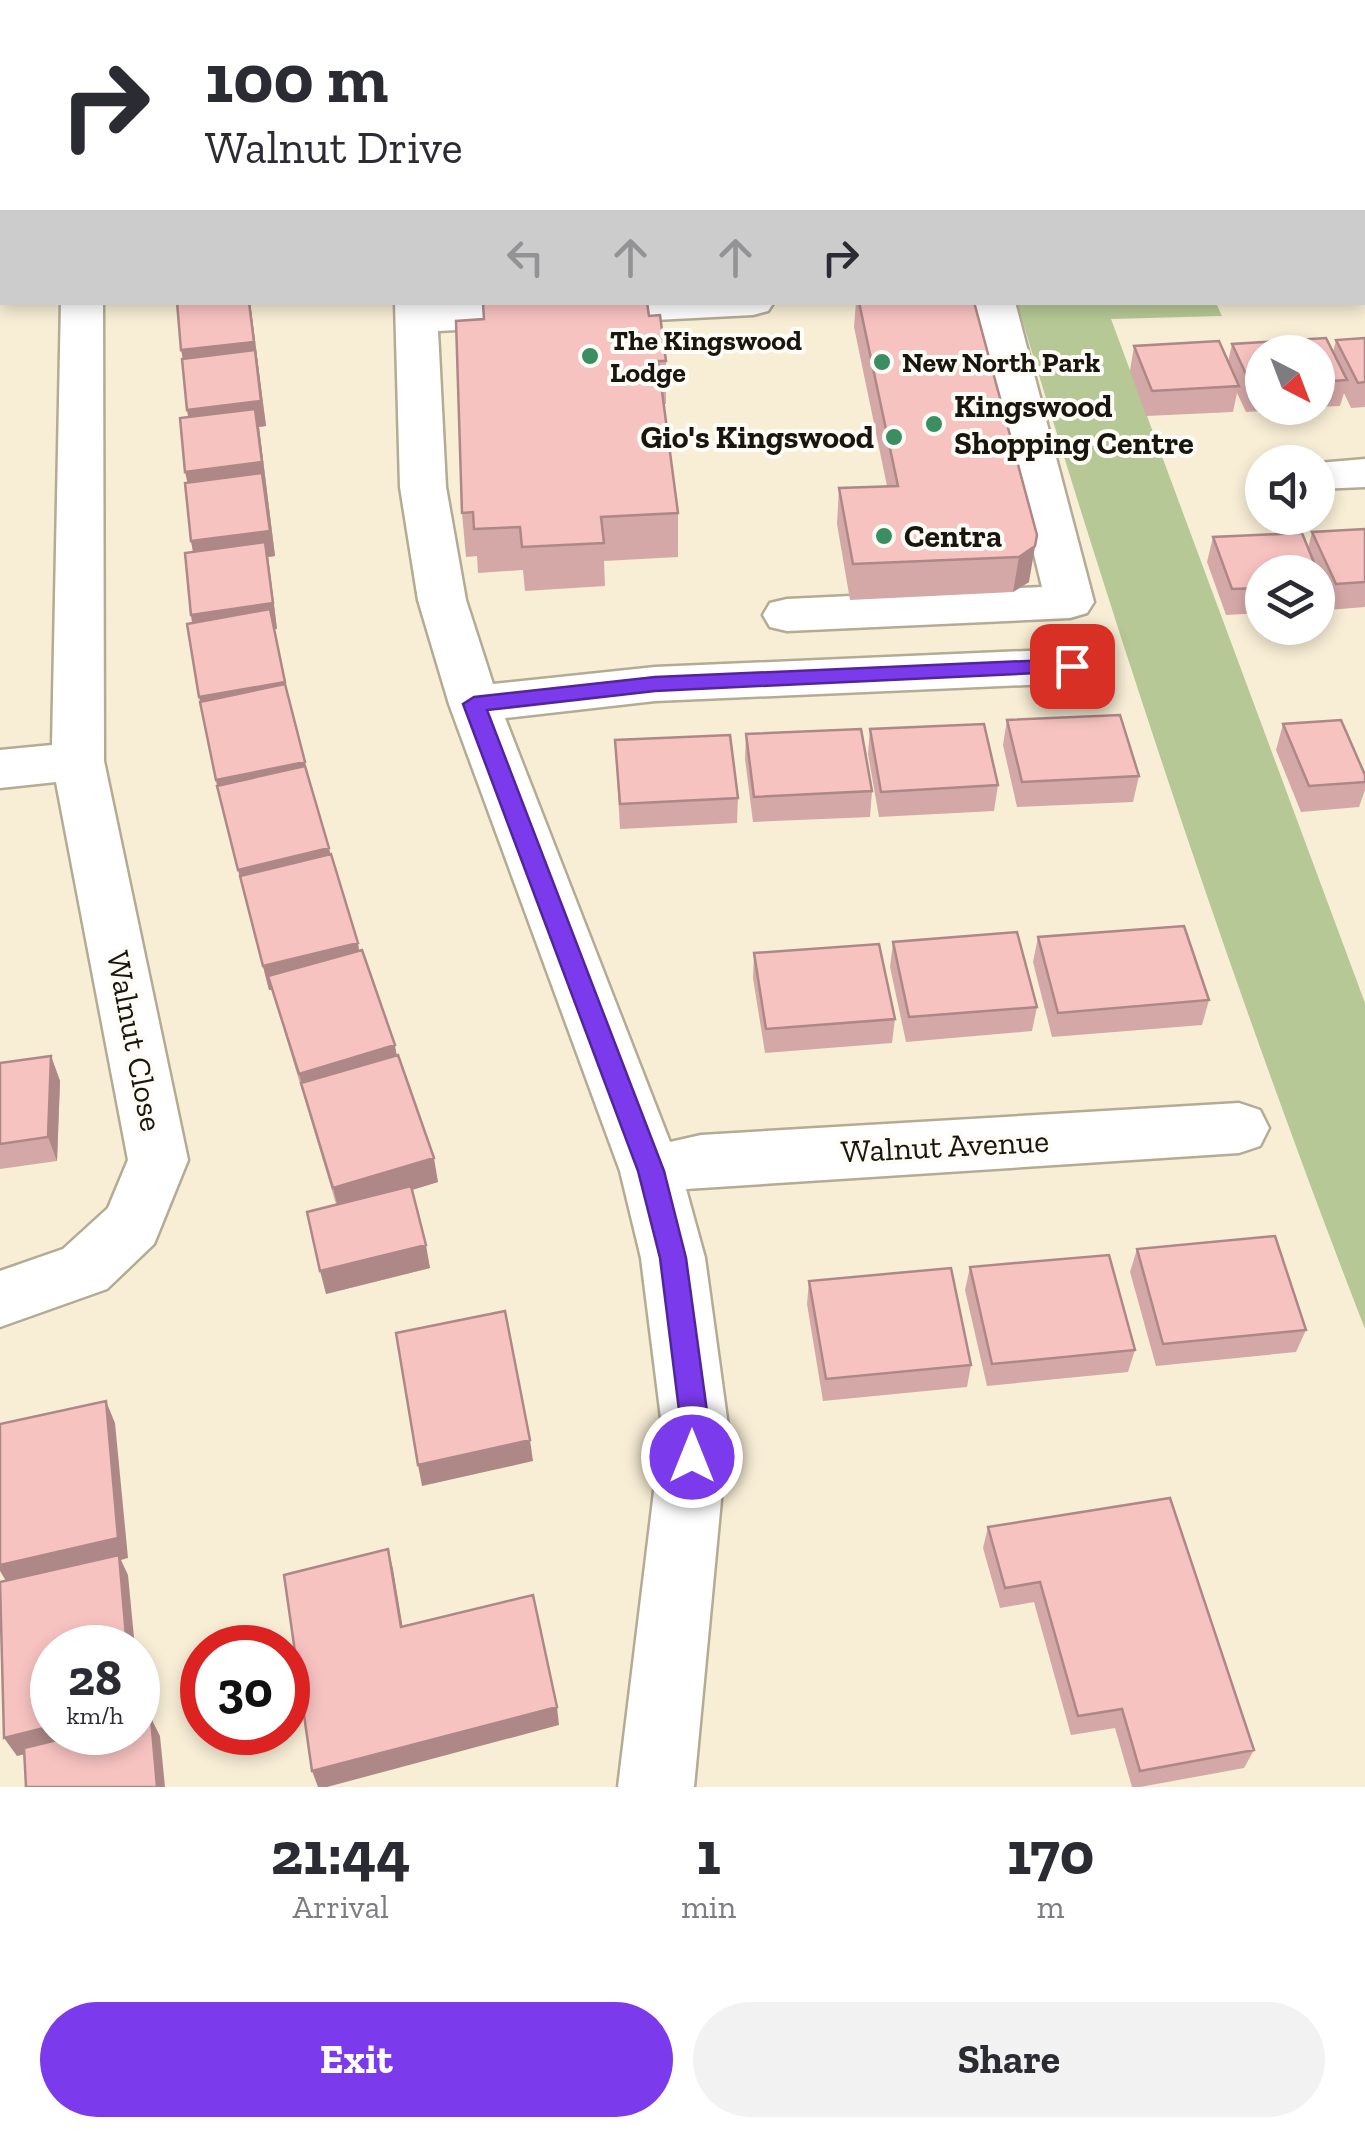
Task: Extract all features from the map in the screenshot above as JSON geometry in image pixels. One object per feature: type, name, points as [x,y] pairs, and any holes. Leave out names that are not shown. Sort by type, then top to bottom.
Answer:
[{"type":"street","name":"Walnut Close","points":[[0,1299],[85,1269],[132,1226],[158,1160],[78,761],[82,305]]},
{"type":"street","points":[[641,305],[416,311],[424,488],[442,600],[474,704],[651,1171],[673,1258],[695,1426],[656,1787]]},
{"type":"street","points":[[787,615],[1070,602],[995,305]]},
{"type":"street","points":[[474,704],[655,684],[1072,666]]},
{"type":"street","points":[[0,769],[78,761]]},
{"type":"street","name":"Walnut Avenue","points":[[651,1171],[702,1161],[1240,1128]]},
{"type":"green space","points":[[1018,305],[1217,305],[1222,316],[1111,319],[1365,1003],[1365,1329],[1270,1075],[1097,561]]},
{"type":"building","points":[[177,305],[249,305],[254,342],[181,350]]},
{"type":"building","points":[[483,305],[647,305],[649,316],[660,315],[666,361],[658,361],[678,513],[601,517],[604,543],[522,547],[520,527],[474,529],[473,512],[462,513],[456,321],[484,319]]},
{"type":"building","name":"Kingswood Shopping Centre","points":[[860,305],[975,305],[1037,535],[1035,546],[1019,557],[853,564],[839,488],[898,486]]},
{"type":"building","points":[[1365,338],[1365,382],[1358,383],[1336,340]]},
{"type":"building","points":[[1219,341],[1239,386],[1152,391],[1134,346]]},
{"type":"building","points":[[1245,343],[1245,372],[1232,344]]},
{"type":"building","points":[[255,350],[261,401],[187,410],[182,359]]},
{"type":"building","points":[[1335,356],[1347,380],[1335,381]]},
{"type":"building","points":[[255,409],[262,462],[185,472],[180,418]]},
{"type":"building","points":[[262,473],[270,531],[191,541],[185,483]]},
{"type":"building","points":[[1365,529],[1365,582],[1336,584],[1335,555],[1323,555],[1313,535],[1335,535],[1335,531]]},
{"type":"building","points":[[1303,535],[1311,555],[1245,555],[1245,589],[1232,589],[1213,537]]},
{"type":"building","points":[[265,542],[273,603],[191,615],[185,553]]},
{"type":"building","points":[[270,609],[285,682],[199,697],[187,624]]},
{"type":"building","points":[[285,684],[305,762],[216,780],[200,702]]},
{"type":"building","points":[[1120,715],[1139,776],[1022,782],[1007,720]]},
{"type":"building","points":[[1341,720],[1365,782],[1309,786],[1283,724]]},
{"type":"building","points":[[984,724],[998,785],[881,792],[870,729]]},
{"type":"building","points":[[861,729],[872,791],[754,797],[746,734]]},
{"type":"building","points":[[730,735],[738,798],[620,804],[615,740]]},
{"type":"building","points":[[305,766],[329,848],[238,870],[217,786]]},
{"type":"building","points":[[331,854],[358,943],[263,966],[240,876]]},
{"type":"building","points":[[1184,926],[1209,1000],[1058,1013],[1038,937]]},
{"type":"building","points":[[1017,932],[1037,1007],[909,1017],[893,942]]},
{"type":"building","points":[[879,944],[895,1019],[766,1029],[754,953]]},
{"type":"building","points":[[362,950],[395,1045],[299,1074],[268,976]]},
{"type":"building","points":[[398,1055],[434,1158],[333,1188],[301,1083]]},
{"type":"building","points":[[51,1056],[48,1137],[0,1144],[0,1063]]},
{"type":"building","points":[[411,1186],[426,1245],[320,1271],[307,1212]]},
{"type":"building","points":[[1275,1236],[1306,1330],[1163,1344],[1137,1249]]},
{"type":"building","points":[[1109,1255],[1135,1350],[992,1364],[970,1267]]},
{"type":"building","points":[[951,1268],[971,1365],[826,1379],[809,1281]]},
{"type":"building","points":[[505,1311],[530,1440],[418,1465],[396,1333]]},
{"type":"building","points":[[106,1401],[118,1538],[0,1565],[0,1424]]},
{"type":"building","points":[[1170,1498],[1254,1750],[1140,1771],[1122,1709],[1078,1716],[1040,1582],[1005,1588],[988,1527]]},
{"type":"building","points":[[388,1549],[401,1627],[533,1595],[557,1707],[312,1771],[310,1625],[291,1625],[284,1575]]},
{"type":"building","points":[[119,1555],[125,1625],[30,1625],[30,1732],[4,1738],[0,1582]]},
{"type":"building","points":[[30,1747],[30,1755],[154,1755],[157,1787],[26,1787],[24,1748]]},
{"type":"place","name":"The Kingswood Lodge","points":[[590,356]]},
{"type":"place","name":"New North Park","points":[[882,362]]},
{"type":"place","name":"Kingswood Shopping Centre","points":[[934,424]]},
{"type":"place","name":"Gio's Kingswood","points":[[894,437]]},
{"type":"place","name":"Centra","points":[[884,536]]},
{"type":"route","points":[[692,1457],[695,1426],[673,1258],[651,1171],[474,704],[655,684],[1072,666]]}]
